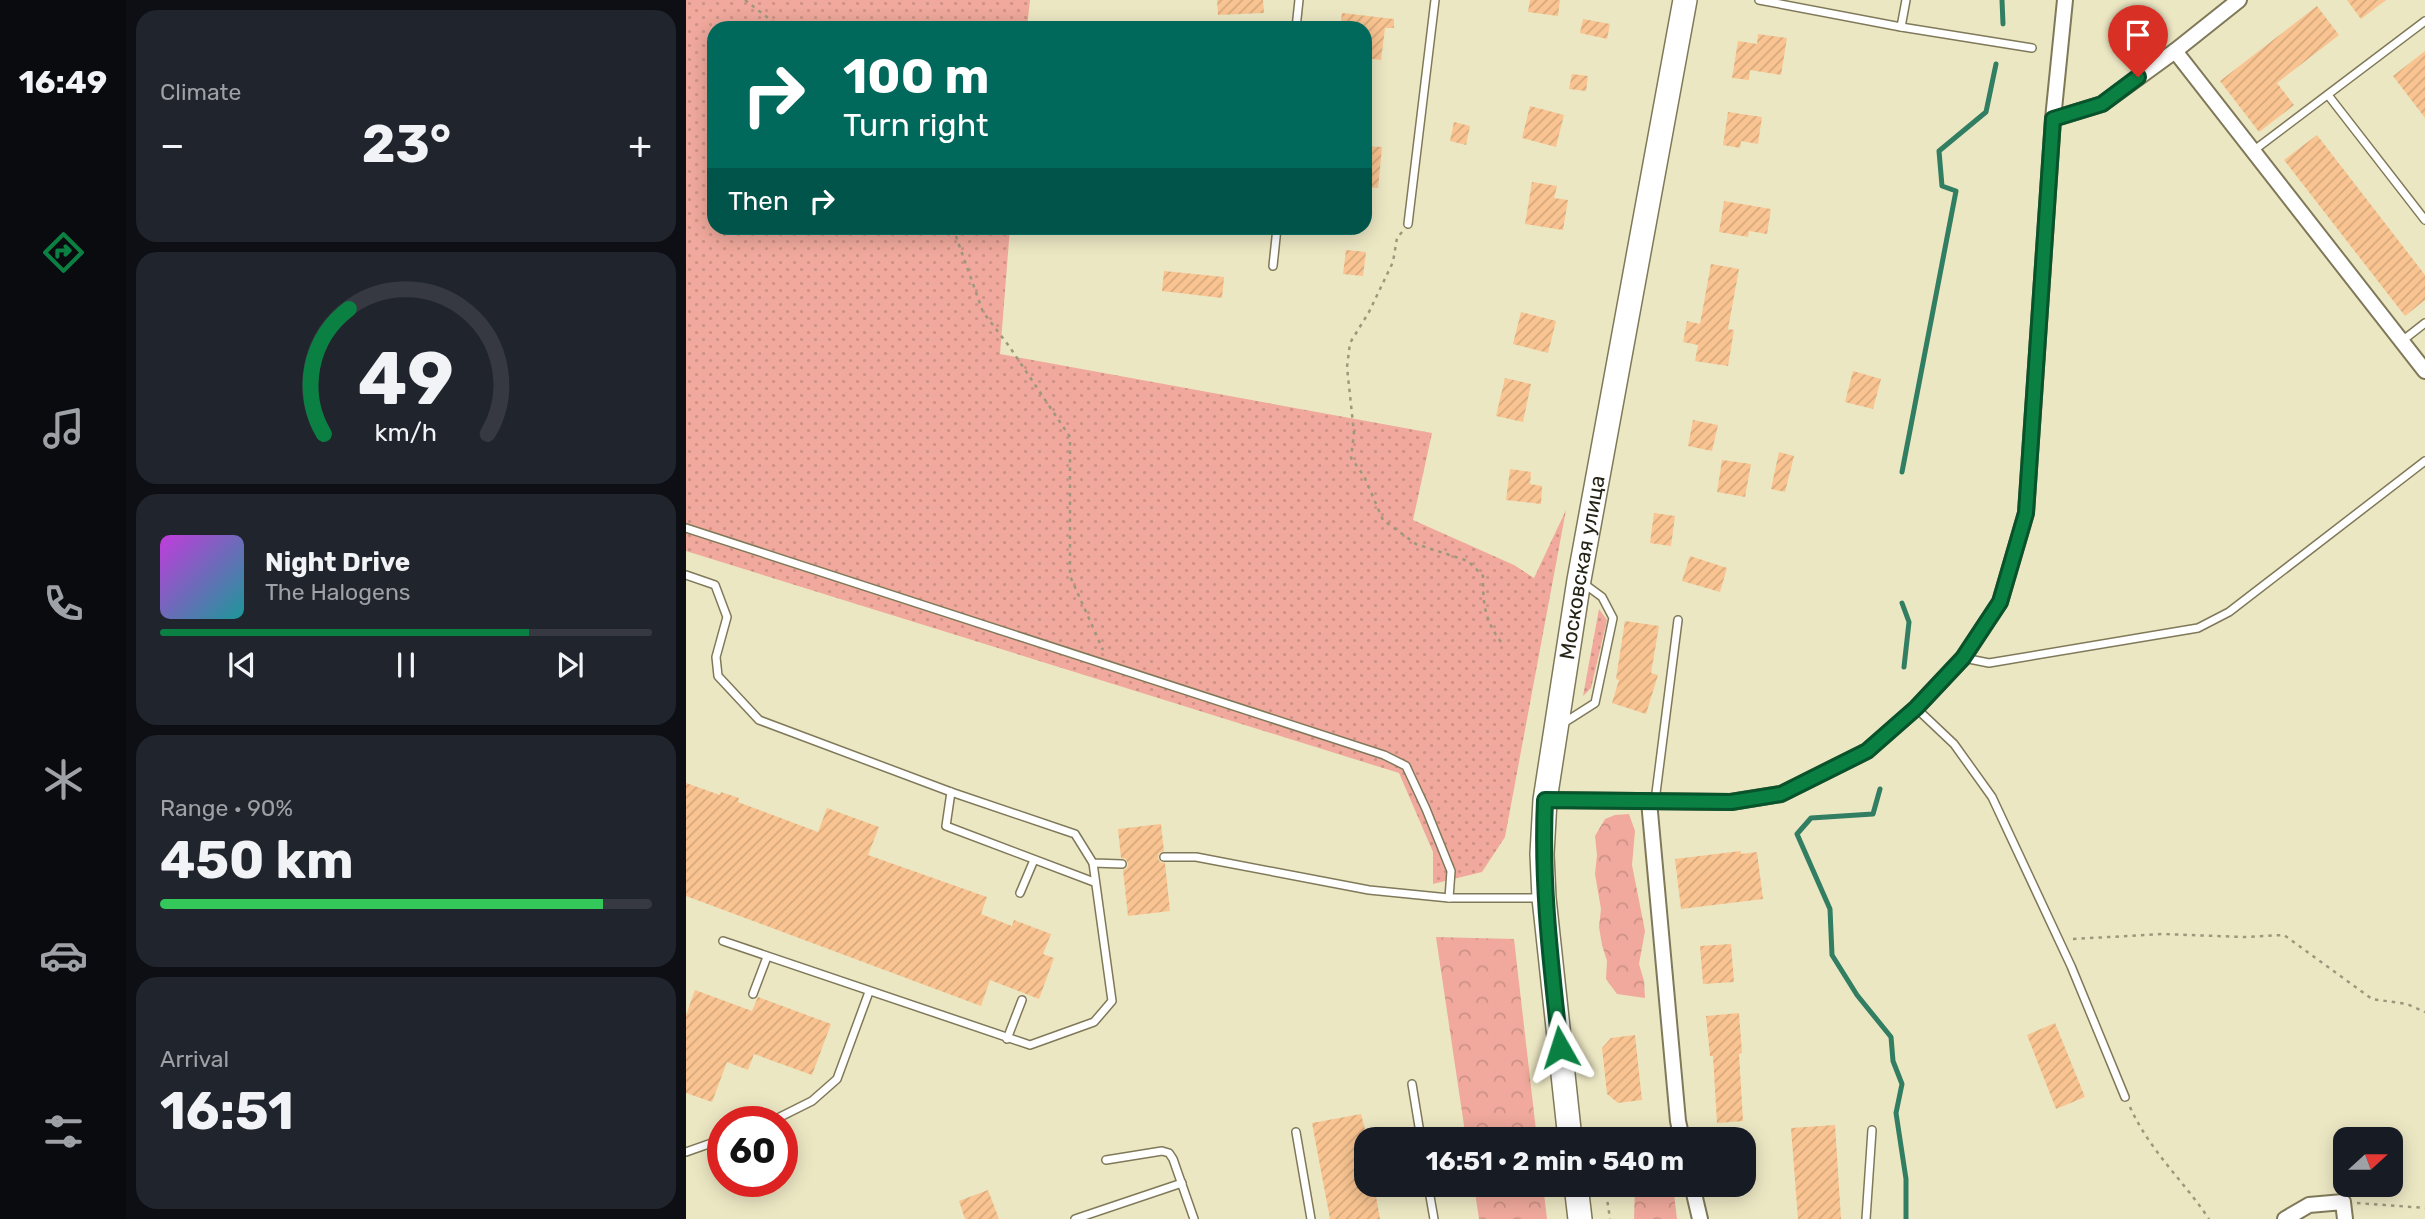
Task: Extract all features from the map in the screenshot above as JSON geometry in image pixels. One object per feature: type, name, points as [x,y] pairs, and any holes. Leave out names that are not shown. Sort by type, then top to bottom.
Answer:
[{"type":"main road","name":"Московская улица","points":[[1569,1127],[1544,898],[1542,854],[1545,800],[1579,580],[1685,0]]},
{"type":"main road","points":[[1577,1197],[1580,1219]]},
{"type":"street","points":[[1545,800],[1731,802],[1781,794],[1867,751],[1916,708],[1963,658],[2000,602],[2026,513],[2053,119],[2065,0]]},
{"type":"street","points":[[2053,119],[2102,104],[2239,0]]},
{"type":"street","points":[[2175,51],[2425,371]]},
{"type":"street","points":[[1652,801],[1679,1127]]},
{"type":"street","points":[[1695,1197],[1700,1219]]},
{"type":"street","points":[[2285,1219],[2309,1205],[2343,1202],[2345,1219]]},
{"type":"lane","points":[[1297,21],[1299,0]]},
{"type":"lane","points":[[1408,224],[1435,0]]},
{"type":"lane","points":[[1759,0],[2032,48]]},
{"type":"lane","points":[[1901,27],[1906,0]]},
{"type":"lane","points":[[2253,151],[2425,21]]},
{"type":"lane","points":[[2328,95],[2425,220]]},
{"type":"lane","points":[[1273,266],[1276,235]]},
{"type":"lane","points":[[2402,341],[2425,323]]},
{"type":"lane","points":[[1963,658],[1989,663],[2198,628],[2229,612],[2425,461]]},
{"type":"lane","points":[[686,528],[1384,755],[1406,766],[1451,871],[1449,898]]},
{"type":"lane","points":[[686,575],[715,585],[727,617],[716,657],[718,676],[759,720],[951,792],[1075,834],[1093,863],[1112,1002],[1094,1022],[1030,1045],[1007,1040],[723,941]]},
{"type":"lane","points":[[1555,728],[1595,703],[1613,618],[1602,597],[1579,580]]},
{"type":"lane","points":[[1652,801],[1678,620]]},
{"type":"lane","points":[[1916,708],[1954,744],[1992,797],[2059,940],[2125,1097]]},
{"type":"lane","points":[[951,792],[946,826],[1094,882]]},
{"type":"lane","points":[[1164,857],[1196,857],[1369,890],[1449,898],[1544,898]]},
{"type":"lane","points":[[1020,893],[1034,860]]},
{"type":"lane","points":[[1093,863],[1122,863]]},
{"type":"lane","points":[[753,994],[767,957]]},
{"type":"lane","points":[[798,1108],[812,1101],[837,1079],[869,992]]},
{"type":"lane","points":[[1007,1040],[1022,1000]]},
{"type":"lane","points":[[1412,1084],[1419,1127]]},
{"type":"lane","points":[[1866,1219],[1872,1130]]},
{"type":"lane","points":[[1296,1132],[1311,1219]]},
{"type":"lane","points":[[686,1152],[707,1145]]},
{"type":"lane","points":[[1106,1160],[1162,1151],[1169,1153],[1174,1159],[1194,1219]]},
{"type":"lane","points":[[1075,1219],[1182,1183]]},
{"type":"lane","points":[[1430,1197],[1434,1219]]},
{"type":"path","points":[[745,0],[772,21]]},
{"type":"path","points":[[1408,224],[1397,238],[1392,262],[1369,312],[1350,343],[1347,367],[1354,433],[1351,458],[1364,476],[1383,520],[1416,544],[1468,561],[1483,576],[1483,599],[1489,625],[1501,642]]},
{"type":"path","points":[[956,235],[983,312],[1070,437],[1070,576],[1110,667]]},
{"type":"path","points":[[2059,940],[2163,934],[2244,937],[2284,935],[2372,999],[2407,1004],[2425,1012]]},
{"type":"path","points":[[2125,1097],[2141,1133],[2209,1219]]},
{"type":"path","points":[[1607,1197],[1610,1219]]},
{"type":"path","points":[[2343,1202],[2425,1208]]},
{"type":"green space","points":[[686,0],[1030,0],[1028,21],[707,21],[707,235],[1009,235],[1000,354],[1432,433],[1413,520],[1514,565],[1534,578],[1566,510],[1505,837],[1482,872],[1433,884],[1433,852],[1399,773],[686,551]]},
{"type":"green space","points":[[1599,609],[1607,620],[1591,688],[1583,696]]},
{"type":"green space","points":[[1629,814],[1635,831],[1632,865],[1645,931],[1639,964],[1645,998],[1617,994],[1606,979],[1607,961],[1599,927],[1601,909],[1595,874],[1595,836],[1605,819]]},
{"type":"green space","points":[[1436,937],[1514,939],[1536,1127],[1464,1127]]},
{"type":"green space","points":[[1476,1197],[1544,1197],[1547,1219],[1479,1219]]},
{"type":"green space","points":[[1635,1197],[1674,1197],[1677,1219],[1634,1219]]},
{"type":"building","points":[[1217,0],[1263,0],[1264,13],[1218,15]]},
{"type":"building","points":[[1530,0],[1560,0],[1558,16],[1528,12]]},
{"type":"building","points":[[2347,0],[2386,0],[2361,19]]},
{"type":"building","points":[[2317,6],[2339,35],[2277,83],[2294,105],[2259,132],[2220,81]]},
{"type":"building","points":[[1342,13],[1394,19],[1394,28],[1385,28],[1381,60],[1372,59],[1372,21],[1341,21]]},
{"type":"building","points":[[1583,19],[1610,24],[1607,39],[1580,33]]},
{"type":"building","points":[[1758,34],[1787,38],[1781,75],[1750,70],[1749,80],[1732,78],[1738,41],[1757,44]]},
{"type":"building","points":[[2425,51],[2425,118],[2393,76]]},
{"type":"building","points":[[1572,74],[1588,76],[1586,91],[1569,89]]},
{"type":"building","points":[[1530,106],[1564,115],[1556,147],[1522,138]]},
{"type":"building","points":[[1728,112],[1762,117],[1758,144],[1741,141],[1740,148],[1723,145]]},
{"type":"building","points":[[1454,122],[1470,126],[1466,145],[1450,141]]},
{"type":"building","points":[[2317,135],[2425,275],[2425,300],[2405,316],[2284,160]]},
{"type":"building","points":[[1372,146],[1382,147],[1378,188],[1372,188]]},
{"type":"building","points":[[1532,182],[1557,186],[1554,198],[1568,200],[1563,230],[1525,224]]},
{"type":"building","points":[[1724,201],[1771,209],[1767,234],[1749,231],[1748,237],[1719,232]]},
{"type":"building","points":[[1346,250],[1366,252],[1363,276],[1343,274]]},
{"type":"building","points":[[1711,264],[1739,269],[1728,329],[1734,330],[1728,366],[1695,361],[1698,345],[1683,342],[1687,321],[1700,324]]},
{"type":"building","points":[[1164,271],[1224,277],[1222,298],[1162,291]]},
{"type":"building","points":[[1521,312],[1556,321],[1548,353],[1513,344]]},
{"type":"building","points":[[1853,371],[1881,379],[1873,409],[1845,402]]},
{"type":"building","points":[[1505,378],[1531,384],[1523,422],[1496,416]]},
{"type":"building","points":[[1693,420],[1718,425],[1712,451],[1688,446]]},
{"type":"building","points":[[1779,452],[1794,456],[1785,492],[1771,489]]},
{"type":"building","points":[[1722,460],[1751,464],[1745,497],[1717,492]]},
{"type":"building","points":[[1510,469],[1531,472],[1530,484],[1542,486],[1541,504],[1506,500]]},
{"type":"building","points":[[1654,513],[1675,516],[1671,546],[1650,543]]},
{"type":"building","points":[[1690,556],[1727,568],[1720,592],[1682,581]]},
{"type":"building","points":[[1625,621],[1659,626],[1651,673],[1658,675],[1646,714],[1612,703],[1619,680],[1616,679]]},
{"type":"building","points":[[686,783],[720,795],[721,792],[739,798],[738,802],[818,832],[827,808],[879,827],[868,855],[987,897],[981,914],[1012,926],[1014,920],[1051,934],[1043,954],[1054,958],[1039,999],[990,980],[981,1006],[686,896]]},
{"type":"building","points":[[1161,824],[1164,851],[1159,853],[1158,858],[1165,863],[1170,911],[1128,916],[1123,870],[1128,864],[1126,859],[1121,858],[1118,829]]},
{"type":"building","points":[[1741,851],[1741,854],[1757,852],[1763,899],[1681,909],[1675,859]]},
{"type":"building","points":[[1731,944],[1734,982],[1703,984],[1700,946]]},
{"type":"building","points":[[695,990],[752,1011],[758,997],[831,1024],[812,1075],[754,1054],[748,1070],[727,1062],[712,1102],[686,1093],[686,1015]]},
{"type":"building","points":[[1739,1013],[1743,1121],[1717,1123],[1713,1056],[1710,1056],[1706,1016]]},
{"type":"building","points":[[2055,1023],[2085,1097],[2056,1109],[2027,1035]]},
{"type":"building","points":[[1635,1035],[1642,1100],[1618,1103],[1607,1094],[1602,1048],[1611,1038]]},
{"type":"building","points":[[1361,1114],[1364,1127],[1354,1127],[1354,1197],[1376,1197],[1380,1219],[1330,1219],[1312,1123]]},
{"type":"building","points":[[1835,1125],[1841,1219],[1798,1219],[1791,1128]]},
{"type":"building","points":[[988,1190],[999,1219],[965,1219],[959,1201]]},
{"type":"waterway","points":[[2002,0],[2003,24]]},
{"type":"waterway","points":[[1902,472],[1956,191],[1942,186],[1939,151],[1986,112],[1996,64]]},
{"type":"waterway","points":[[1902,603],[1909,622],[1904,667]]},
{"type":"waterway","points":[[1880,789],[1873,814],[1811,818],[1797,834],[1830,909],[1832,955],[1857,995],[1891,1037],[1893,1061],[1902,1084],[1896,1113],[1906,1179],[1906,1219]]},
{"type":"route","points":[[1560,1047],[1544,898],[1542,854],[1545,800],[1731,802],[1781,794],[1867,751],[1916,708],[1963,658],[2000,602],[2026,513],[2053,119],[2102,104],[2138,77]]}]
